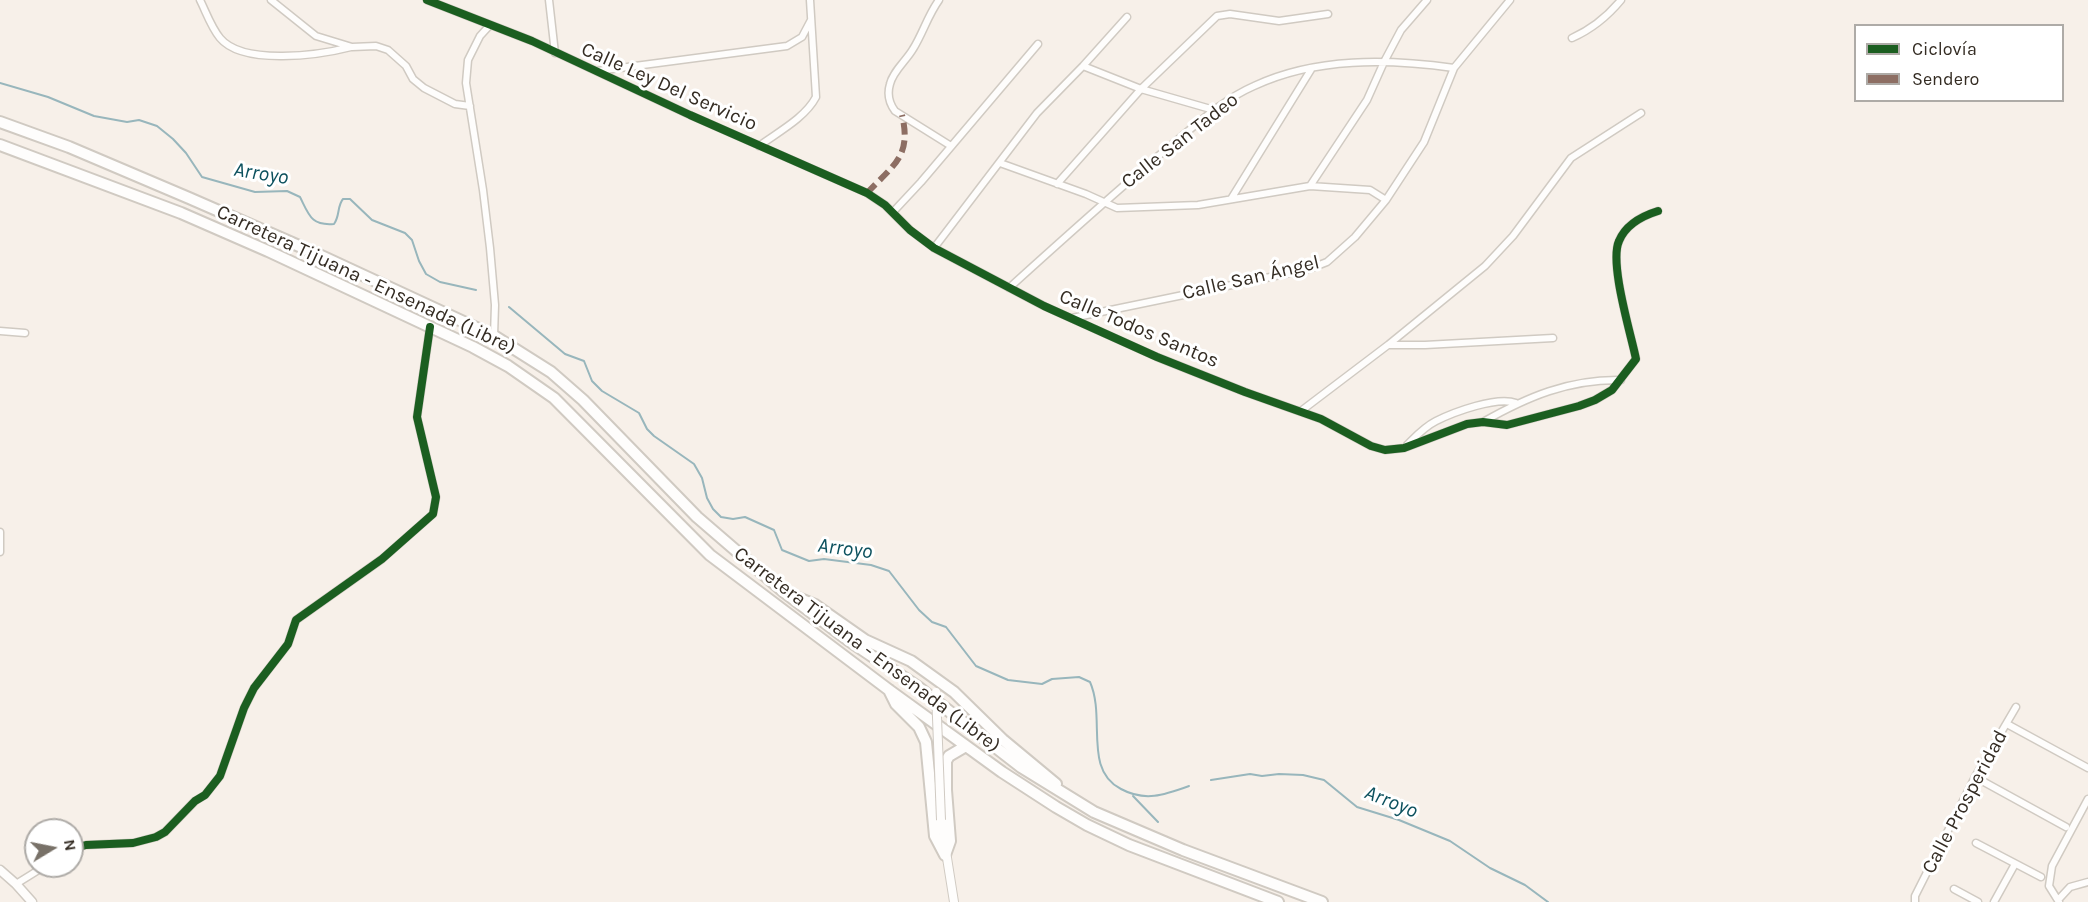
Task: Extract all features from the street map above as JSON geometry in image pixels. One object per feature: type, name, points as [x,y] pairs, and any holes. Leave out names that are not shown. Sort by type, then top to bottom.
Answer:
[{"type":"highway","name":"Carretera Tijuana - Ensenada (Libre)","points":[[0,123],[69,147],[179,194],[315,253],[494,336],[551,372],[583,400],[697,517],[784,592],[925,693],[1021,767],[1094,812],[1138,832],[1322,902]]},
{"type":"highway","name":"Carretera Tijuana - Ensenada (Libre)","points":[[0,146],[192,218],[268,251],[498,360],[554,398],[710,555],[966,746],[1087,825],[1138,849],[1278,902]]},
{"type":"highway","points":[[784,592],[815,605],[865,640],[911,661],[954,692],[1003,740],[1051,778],[1064,795]]},
{"type":"highway","points":[[889,690],[896,704],[919,727],[926,742],[935,836],[945,855]]},
{"type":"highway","points":[[945,855],[950,842],[946,761],[949,756],[966,746]]},
{"type":"main road","points":[[0,870],[32,902]]},
{"type":"street","points":[[200,0],[220,39],[244,51],[276,56],[328,53],[352,47],[376,46],[388,50],[406,66],[413,79],[424,88],[455,104],[470,106]]},
{"type":"street","points":[[271,0],[316,36],[352,47]]},
{"type":"street","name":"Calle Ley Del Servicio","points":[[427,0],[532,41],[759,146],[867,193],[893,212]]},
{"type":"street","points":[[549,0],[555,53]]},
{"type":"street","points":[[759,146],[798,117],[812,104],[816,96],[810,0]]},
{"type":"street","points":[[939,0],[929,14],[914,47],[894,75],[889,96],[895,111],[951,146]]},
{"type":"street","points":[[1310,186],[1366,100],[1401,30],[1427,0]]},
{"type":"street","name":"Calle San Ángel","points":[[1071,318],[1309,269],[1327,262],[1355,237],[1386,200],[1418,154],[1455,68],[1510,0]]},
{"type":"street","points":[[1572,38],[1592,28],[1608,16],[1622,0]]},
{"type":"street","points":[[1057,184],[1141,89],[1217,16],[1230,14],[1279,21],[1328,14]]},
{"type":"street","points":[[934,248],[1038,113],[1127,17]]},
{"type":"street","points":[[596,71],[787,46],[802,37],[811,20]]},
{"type":"street","points":[[489,25],[480,36],[468,60],[466,83],[483,190],[495,305],[494,336]]},
{"type":"street","points":[[893,212],[1038,44]]},
{"type":"street","name":"Calle San Tadeo","points":[[1009,288],[1102,203],[1214,110],[1254,85],[1312,67],[1354,62],[1424,64],[1455,68]]},
{"type":"street","points":[[1083,66],[1141,89],[1214,110]]},
{"type":"street","points":[[1231,199],[1312,67]]},
{"type":"street","points":[[1301,411],[1388,345],[1485,266],[1513,236],[1571,158],[1641,113]]},
{"type":"street","points":[[1000,164],[1086,194],[1117,208],[1198,205],[1310,186],[1370,190],[1386,200]]},
{"type":"street","name":"Calle Todos Santos","points":[[893,212],[910,230],[934,248],[1009,288],[1108,336],[1245,392],[1321,418],[1371,446],[1385,450],[1404,448]]},
{"type":"street","points":[[1404,448],[1467,424],[1483,422],[1507,425],[1563,411],[1595,400],[1612,390],[1636,359],[1616,260],[1619,240],[1642,216],[1658,212]]},
{"type":"street","points":[[84,845],[133,843],[156,837],[165,832],[195,801],[206,795],[220,776],[254,688],[288,644],[296,620],[382,559],[433,514],[436,497],[417,417],[430,327]]},
{"type":"street","points":[[0,332],[25,333]]},
{"type":"street","points":[[1388,345],[1553,338]]},
{"type":"street","points":[[1483,422],[1516,403],[1582,382],[1621,380]]},
{"type":"street","points":[[1404,448],[1420,431],[1436,421],[1500,400],[1516,403]]},
{"type":"street","points":[[0,532],[0,552]]},
{"type":"street","points":[[937,680],[941,820],[954,902]]},
{"type":"street","name":"Calle Prosperidad","points":[[1915,899],[1975,777],[2016,707]]},
{"type":"street","points":[[2007,724],[2088,768]]},
{"type":"street","points":[[1975,777],[2066,827]]},
{"type":"street","points":[[2087,802],[2052,866],[2049,886],[2059,901],[2070,887],[2088,882]]},
{"type":"street","points":[[1976,843],[2041,877]]},
{"type":"street","points":[[1994,902],[2015,864]]},
{"type":"street","points":[[16,884],[26,878]]},
{"type":"street","points":[[1954,889],[1978,902]]},
{"type":"waterway","name":"Arroyo","points":[[0,83],[48,97],[94,116],[127,122],[139,120],[157,126],[186,153],[202,177],[255,192],[287,191],[300,197],[312,218],[320,223],[334,224],[341,202],[343,199],[350,199],[372,220],[405,233],[412,240],[426,274],[440,282],[476,290]]},
{"type":"waterway","name":"Arroyo","points":[[509,307],[565,354],[584,361],[592,381],[602,391],[639,413],[647,429],[654,436],[694,464],[702,478],[707,498],[721,517],[733,519],[745,517],[774,530],[782,550],[809,561],[824,559],[871,565],[889,571],[919,610],[932,622],[946,627],[976,666],[1008,680],[1042,684],[1052,679],[1079,677],[1090,682],[1096,711],[1099,756],[1102,769],[1109,780],[1130,793],[1146,796],[1155,796],[1189,786]]},
{"type":"waterway","name":"Arroyo","points":[[1211,780],[1250,774],[1303,775],[1324,780],[1357,807],[1399,820],[1450,841],[1490,868],[1525,885],[1548,902]]},
{"type":"waterway","points":[[1133,796],[1158,822]]},
{"type":"marked path","points":[[867,193],[892,167],[902,151],[904,141],[902,115]]},
{"type":"cycle path","points":[[427,0],[532,41],[690,115],[867,193],[885,205],[910,230],[934,248],[1044,306],[1157,357],[1321,419],[1371,446],[1385,450],[1404,448],[1467,424],[1483,422],[1507,425],[1579,406],[1612,390],[1636,359],[1619,281],[1617,265],[1619,241],[1635,222],[1658,211]]},
{"type":"cycle path","points":[[84,846],[133,843],[156,837],[165,832],[195,801],[205,795],[220,776],[244,708],[254,688],[288,644],[296,620],[382,559],[433,514],[436,497],[417,417],[430,327]]}]
